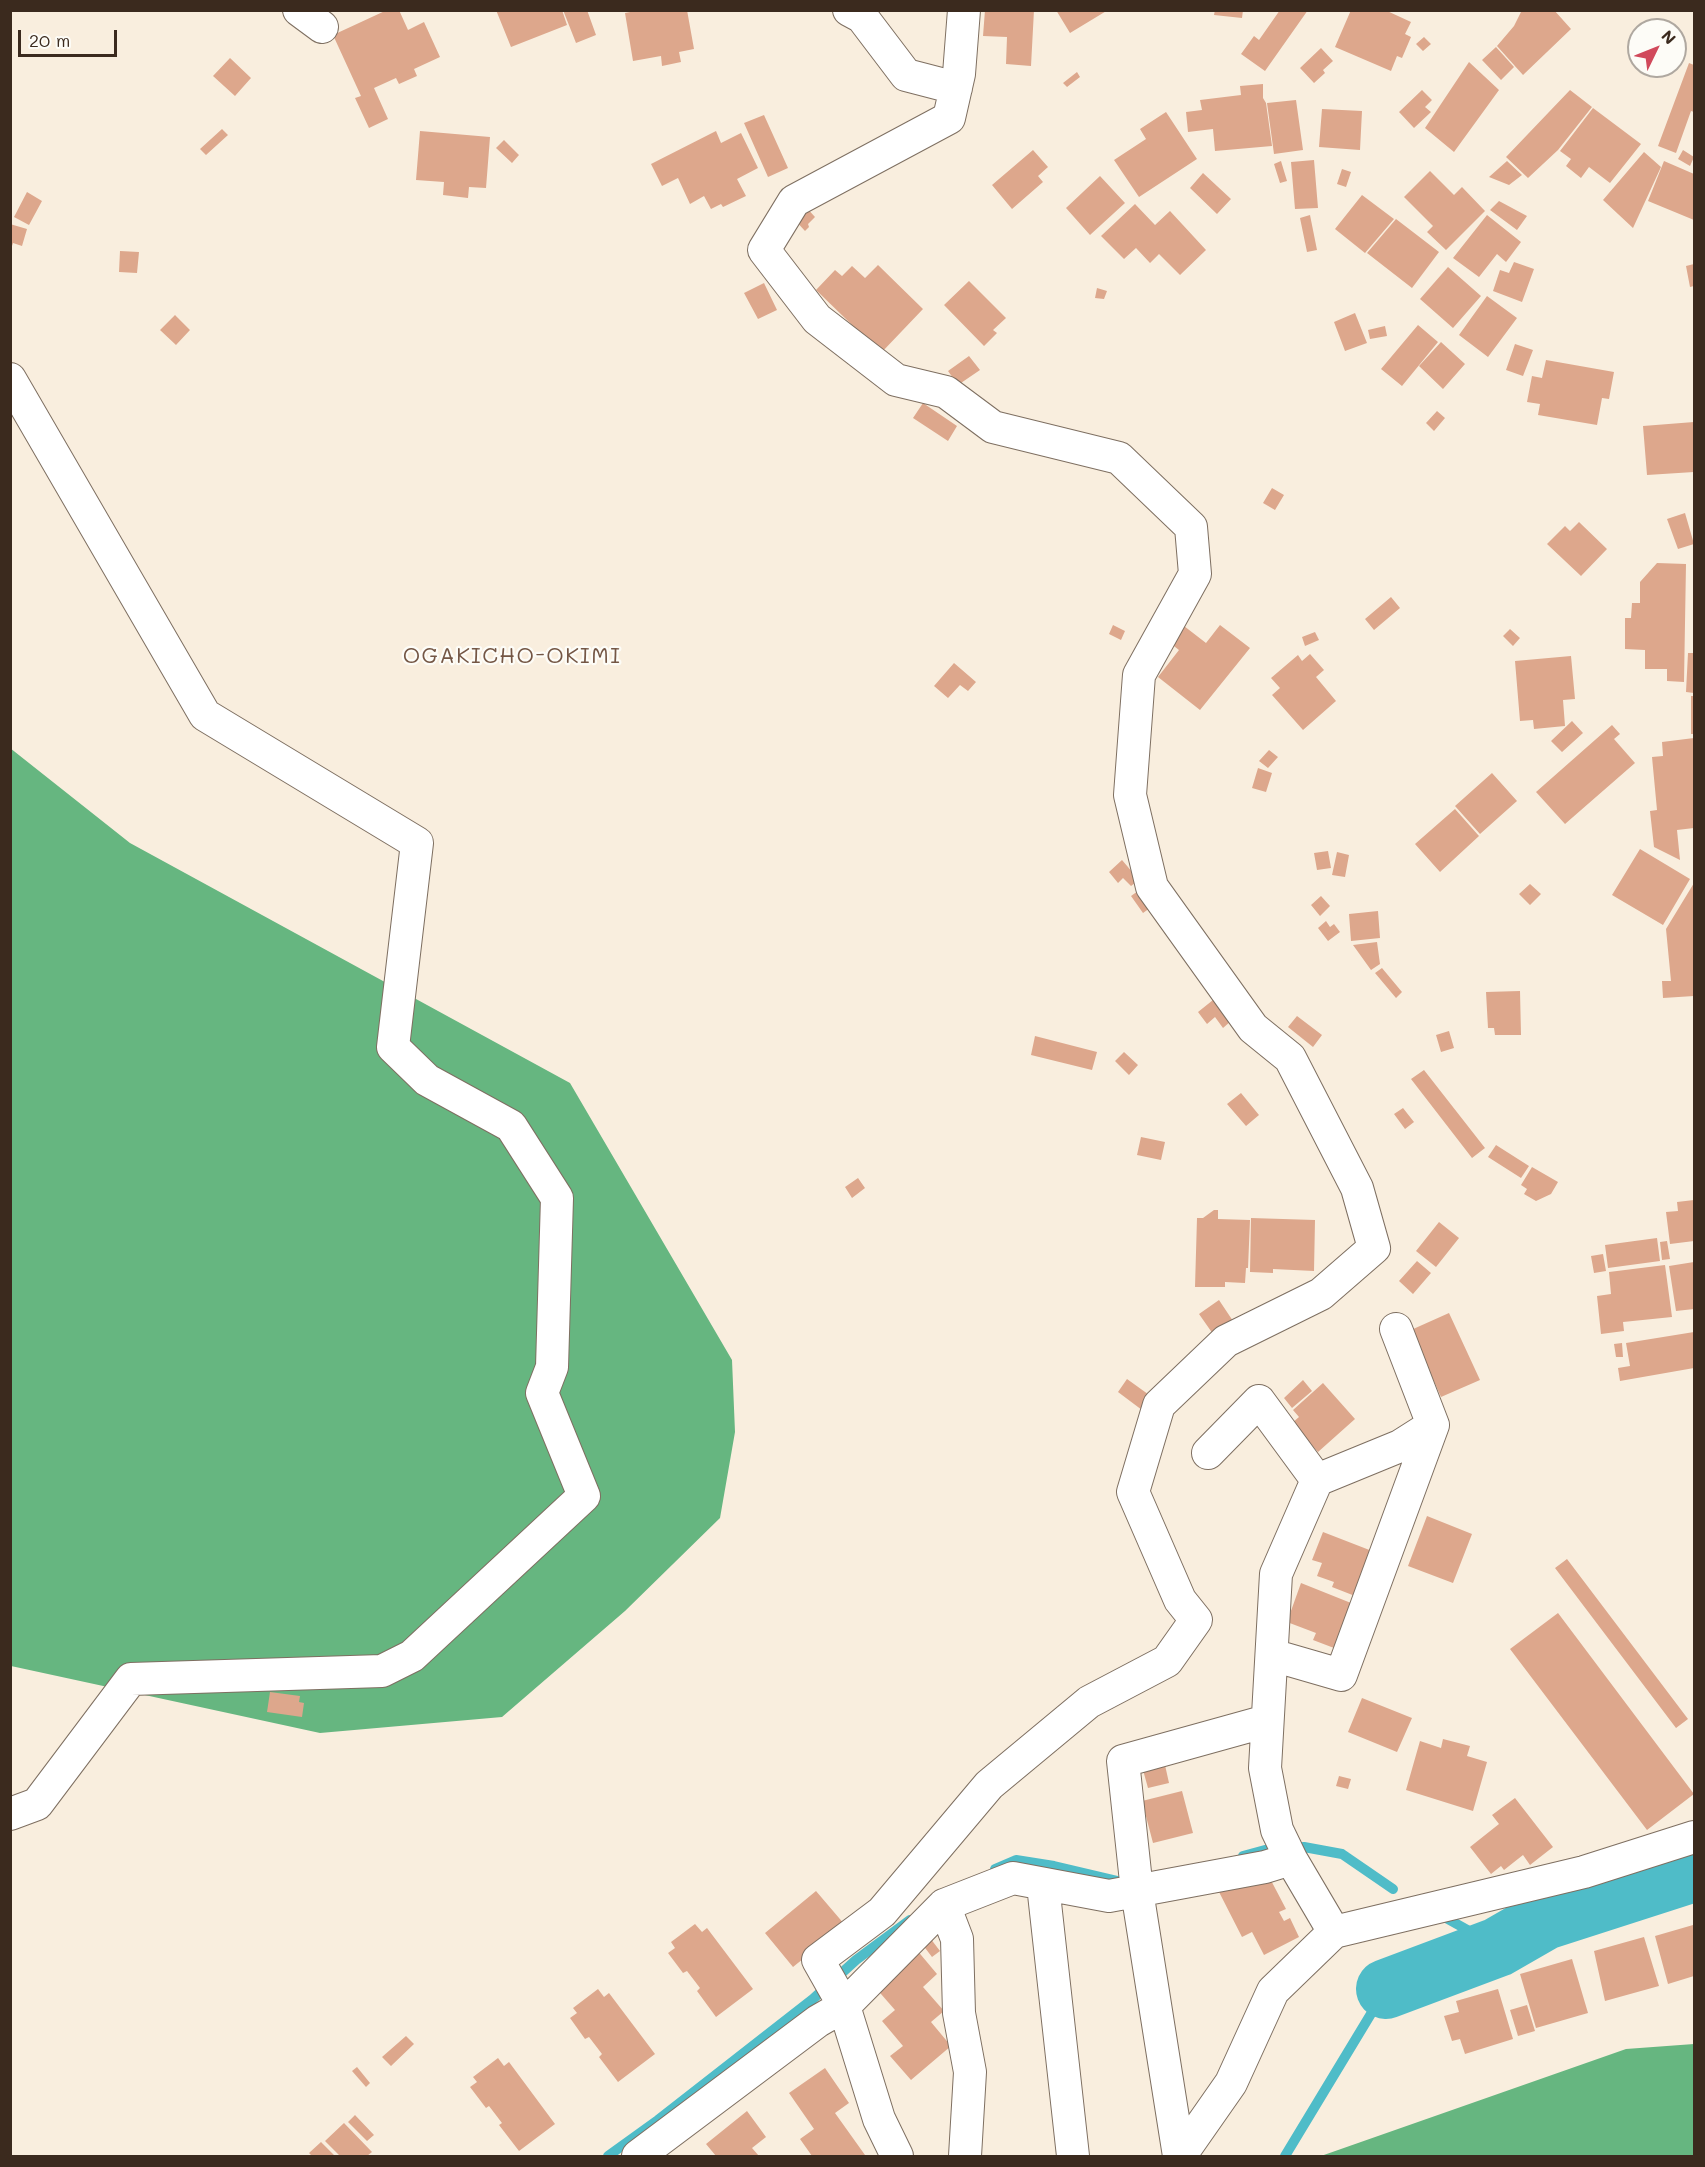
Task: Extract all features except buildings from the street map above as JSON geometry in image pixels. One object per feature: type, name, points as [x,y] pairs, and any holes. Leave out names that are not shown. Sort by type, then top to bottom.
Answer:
[{"type":"street","points":[[849,10],[862,17],[906,75],[956,88]]},
{"type":"street","points":[[895,2156],[879,2119],[844,2006],[818,1960],[882,1912],[989,1785],[1089,1702],[1167,1661],[1196,1620],[1180,1600],[1133,1492],[1159,1405],[1226,1341],[1321,1294],[1374,1248],[1357,1188],[1290,1058],[1253,1028],[1152,887],[1130,795],[1139,675],[1195,574],[1191,527],[1119,458],[993,427],[945,392],[896,380],[817,319],[764,250],[794,201],[949,118],[959,74],[964,10]]},
{"type":"street","points":[[10,380],[205,715],[417,843],[393,1047],[427,1080],[511,1126],[557,1197],[552,1367],[542,1393],[584,1496],[412,1656],[382,1671],[131,1679],[37,1804],[10,1814]]},
{"type":"street","points":[[1272,1655],[1341,1675],[1433,1425],[1396,1329]]},
{"type":"street","points":[[1208,1454],[1259,1401],[1317,1480]]},
{"type":"street","points":[[1334,1932],[1291,1859],[1277,1830],[1265,1768],[1276,1574],[1317,1480],[1400,1446],[1433,1425]]},
{"type":"street","points":[[1179,2157],[1136,1879],[1123,1761],[1268,1721]]},
{"type":"street","points":[[1179,2157],[1231,2083],[1273,1991],[1334,1932],[1584,1872],[1695,1837]]},
{"type":"street","points":[[638,2157],[670,2147],[818,2021],[844,2006],[944,1905],[1013,1878],[1109,1896],[1136,1879],[1265,1867],[1291,1859]]},
{"type":"street","points":[[1043,1885],[1073,2157]]},
{"type":"street","points":[[944,1905],[957,1939],[959,2013],[970,2072],[965,2157]]},
{"type":"green space","points":[[10,748],[130,843],[570,1083],[732,1360],[735,1432],[720,1518],[625,1611],[502,1717],[320,1733],[11,1666]]},
{"type":"green space","points":[[1694,2044],[1694,2156],[1321,2156],[1626,2049]]},
{"type":"waterway","points":[[1243,1856],[1265,1850],[1304,1847],[1342,1854],[1393,1889]]},
{"type":"waterway","points":[[995,1869],[1016,1860],[1054,1866],[1122,1882]]},
{"type":"waterway","points":[[1386,1989],[1498,1947],[1545,1920],[1694,1872]]},
{"type":"waterway","points":[[1446,1918],[1498,1947]]},
{"type":"waterway","points":[[608,2156],[658,2120],[813,1999],[856,1960],[910,1920]]},
{"type":"waterway","points":[[1285,2156],[1386,1989]]},
{"type":"district","name":"OGAKICHO-OKIMI","points":[[512,656]]}]
